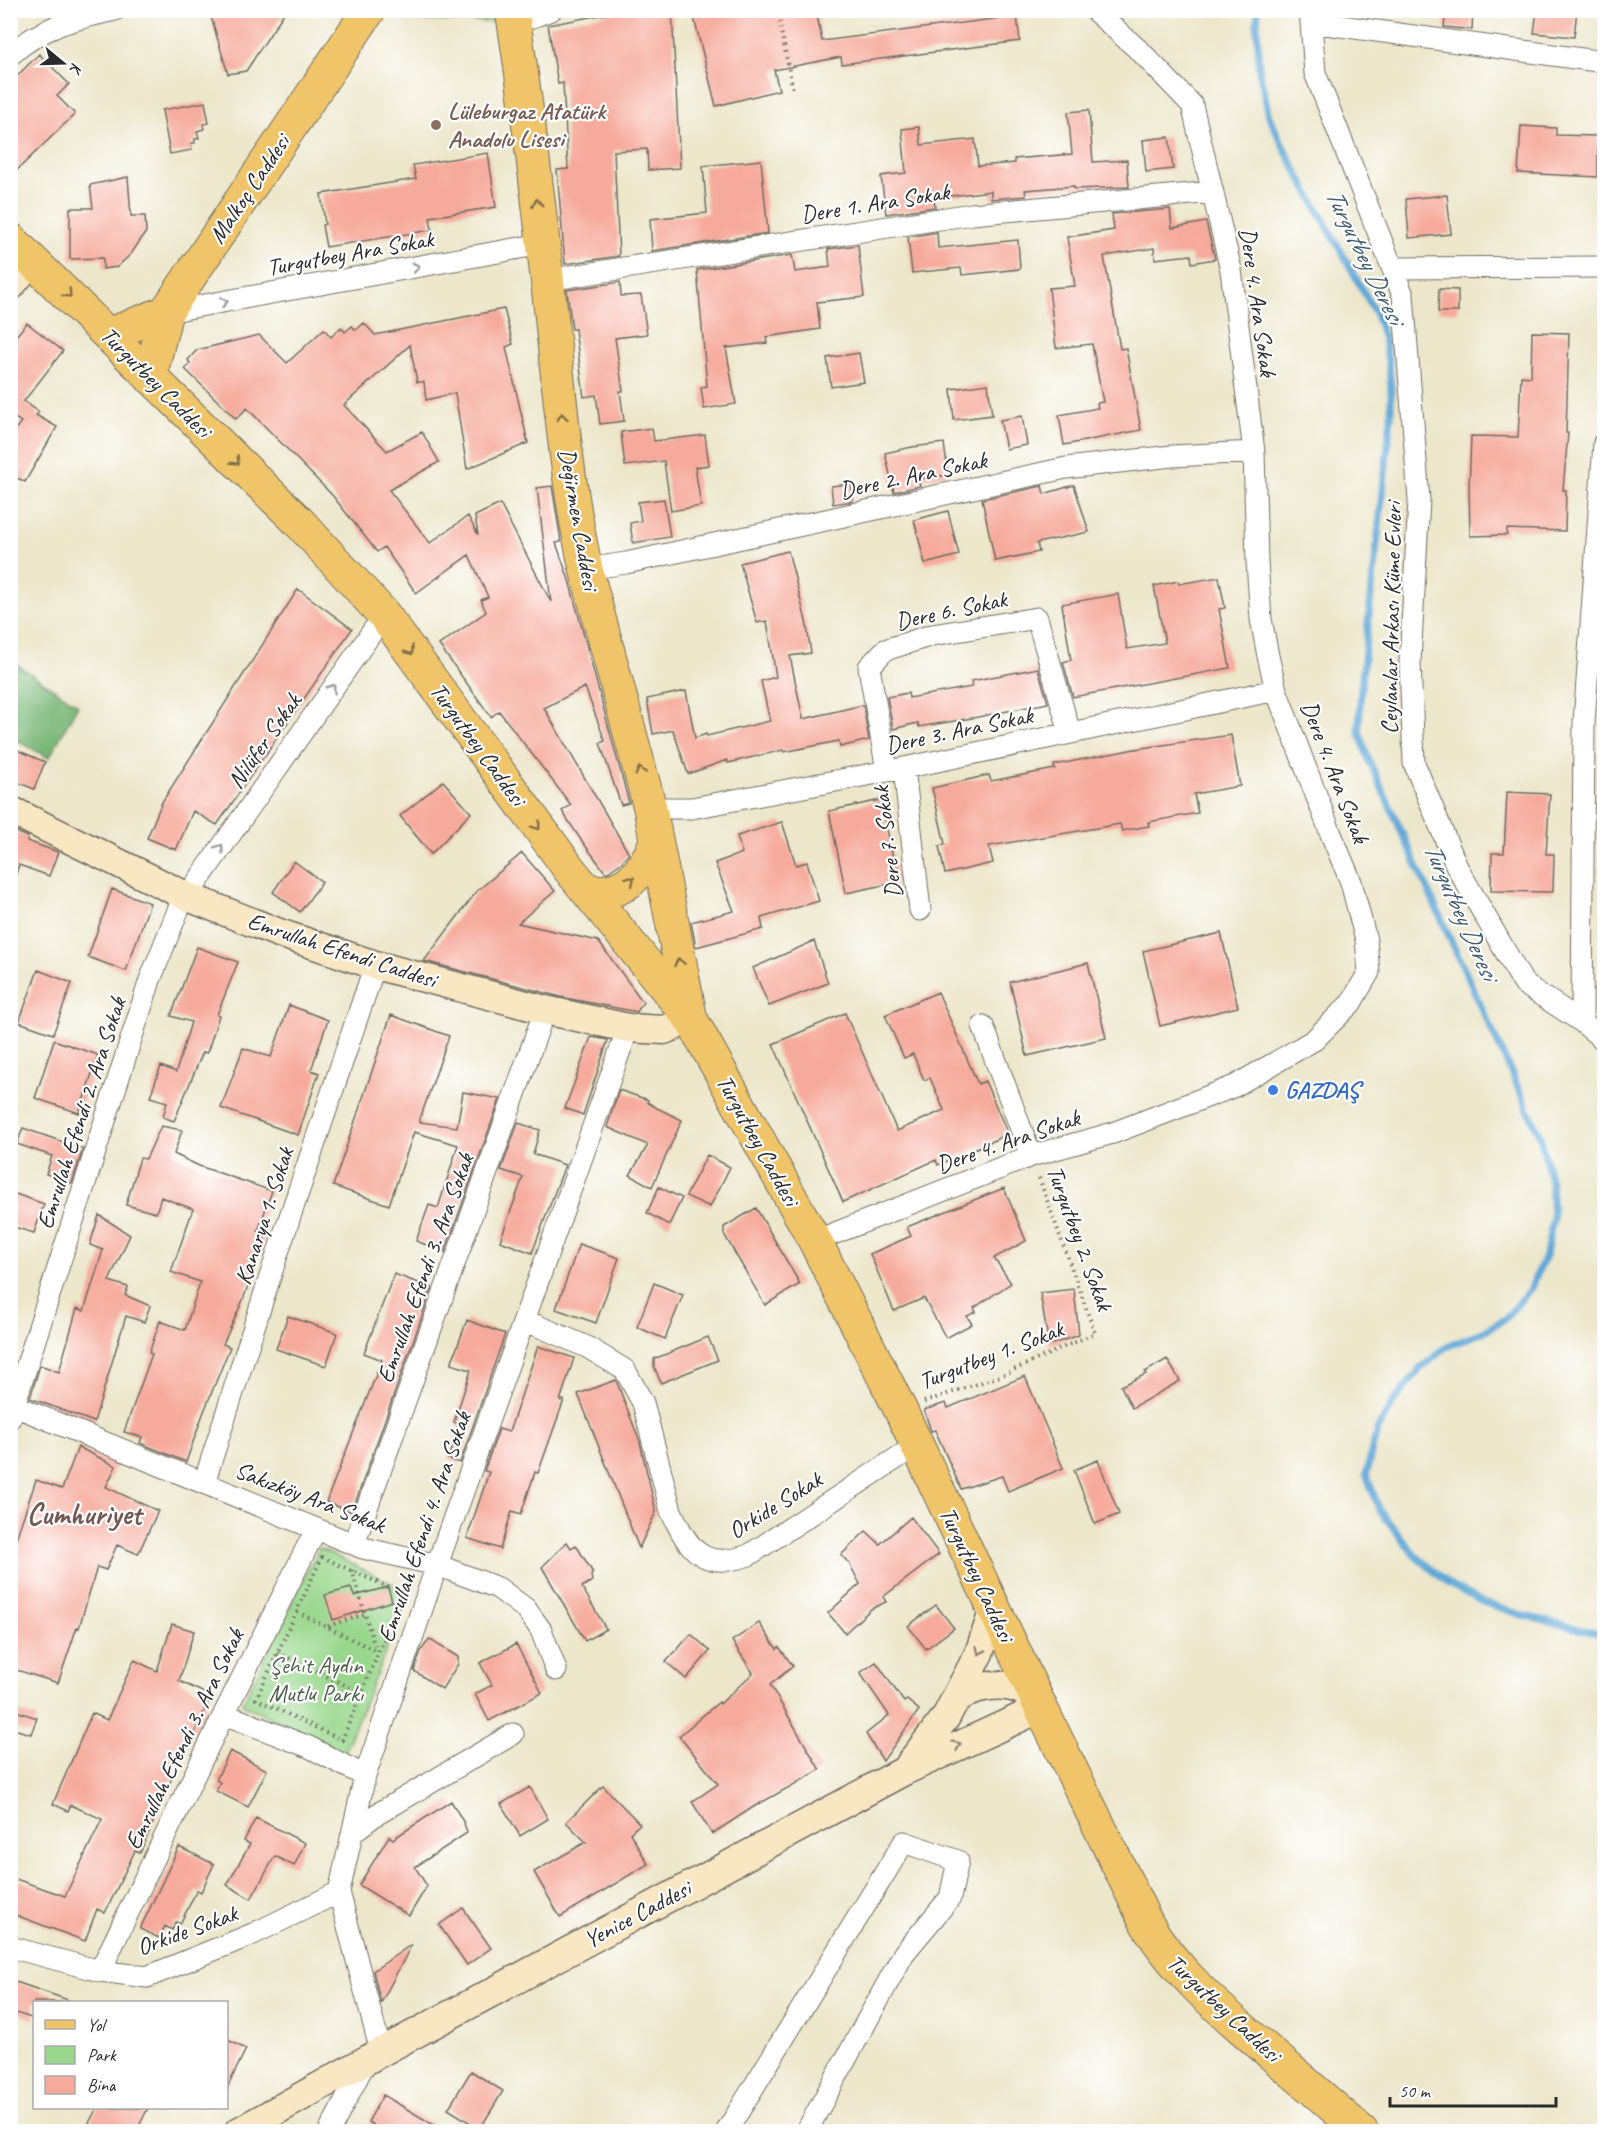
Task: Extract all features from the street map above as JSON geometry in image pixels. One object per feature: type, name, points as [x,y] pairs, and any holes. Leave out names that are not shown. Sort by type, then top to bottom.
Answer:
[{"type":"main road","name":"Malkoç Caddesi","points":[[150,377],[166,312],[361,14]]},
{"type":"main road","name":"Değirmen Caddesi","points":[[513,17],[547,280],[566,457],[586,569],[650,808],[691,1019]]},
{"type":"main road","name":"Turgutbey Caddesi","points":[[21,249],[299,522],[384,615],[570,870],[691,1019],[815,1241],[900,1409],[1041,1708],[1146,1924],[1161,1949],[1230,2018],[1362,2132]]},
{"type":"main road","points":[[108,335],[166,312]]},
{"type":"main road","points":[[588,890],[609,892],[630,881],[645,864],[656,841]]},
{"type":"street","points":[[10,55],[66,16],[115,10]]},
{"type":"street","points":[[513,17],[550,10]]},
{"type":"street","name":"Dere 4. Ara Sokak","points":[[815,1241],[1031,1156],[1113,1133],[1235,1086],[1314,1040],[1351,1003],[1369,972],[1366,940],[1351,882],[1276,690],[1261,619],[1254,453],[1231,270],[1192,105],[1142,53],[1094,10]]},
{"type":"street","name":"Ceylanlar Arkası Küme Evleri","points":[[1605,62],[1310,16],[1315,73],[1403,295],[1419,500],[1410,662],[1414,763],[1457,867],[1524,984],[1605,1040]]},
{"type":"street","name":"Dere 1. Ara Sokak","points":[[547,280],[972,214],[1213,192]]},
{"type":"street","name":"Turgutbey Ara Sokak","points":[[166,312],[542,244]]},
{"type":"street","points":[[10,287],[21,249]]},
{"type":"street","points":[[1393,268],[1605,267]]},
{"type":"street","points":[[1582,1022],[1584,723],[1605,443]]},
{"type":"street","name":"Dere 2. Ara Sokak","points":[[586,569],[626,563],[1066,468],[1172,456],[1254,453]]},
{"type":"street","name":"Nilüfer Sokak","points":[[186,896],[384,615]]},
{"type":"street","name":"Dere 6. Sokak","points":[[896,770],[868,667],[885,650],[933,635],[1037,618],[1070,733]]},
{"type":"street","name":"Dere 3. Ara Sokak","points":[[650,808],[692,808],[896,770],[1276,690]]},
{"type":"street","name":"Dere 7. Sokak","points":[[896,770],[920,910]]},
{"type":"street","name":"Emrullah Efendi Caddesi","points":[[10,810],[186,896],[279,933],[375,965],[545,1010],[628,1028],[664,1030],[691,1019]]},
{"type":"street","name":"Emrullah Efendi 2. Ara Sokak","points":[[12,1410],[150,980],[171,926],[186,896]]},
{"type":"street","name":"Kanarya 1. Sokak","points":[[204,1483],[277,1255],[375,965]]},
{"type":"street","name":"Emrullah Efendi 3. Ara Sokak","points":[[359,1546],[545,1010]]},
{"type":"street","points":[[983,1026],[1031,1156]]},
{"type":"street","name":"Emrullah Efendi 4. Ara Sokak","points":[[374,2056],[339,1892],[365,1776],[437,1564],[628,1028]]},
{"type":"street","name":"Orkide Sokak","points":[[524,1320],[587,1347],[625,1370],[642,1403],[671,1511],[679,1528],[696,1552],[712,1560],[731,1561],[749,1555],[917,1445]]},
{"type":"street","name":"Sakızköy Ara Sokak","points":[[12,1410],[204,1483],[359,1546],[437,1564],[498,1588],[526,1609],[541,1630],[556,1670]]},
{"type":"street","name":"Emrullah Efendi 3. Ara Sokak","points":[[100,1971],[316,1529]]},
{"type":"street","points":[[955,1702],[979,1653],[989,1626],[992,1615],[987,1596]]},
{"type":"street","points":[[904,1771],[929,1741],[960,1696],[972,1690],[1005,1687],[1023,1691],[1031,1696],[1041,1708]]},
{"type":"street","name":"Yenice Caddesi","points":[[238,2132],[374,2056],[904,1771],[1041,1708]]},
{"type":"street","points":[[224,1714],[309,1747],[365,1776]]},
{"type":"street","points":[[353,1832],[374,1816],[513,1734]]},
{"type":"street","points":[[726,2132],[904,1842],[958,1861],[951,1898],[904,1953],[806,2132]]},
{"type":"street","name":"Orkide Sokak","points":[[10,1947],[100,1971],[147,1977],[253,1934],[339,1892]]},
{"type":"street","points":[[329,2132],[374,2056]]},
{"type":"path","points":[[777,10],[793,90]]},
{"type":"path","name":"Turgutbey 2. Sokak","points":[[1031,1156],[1095,1333]]},
{"type":"path","name":"Turgutbey 1. Sokak","points":[[900,1409],[1000,1376],[1095,1333]]},
{"type":"path","points":[[359,1546],[352,1571],[378,1652]]},
{"type":"path","points":[[322,1557],[352,1571],[403,1594],[342,1740],[256,1699],[322,1557]]},
{"type":"path","points":[[296,1611],[378,1652]]},
{"type":"path","points":[[327,1626],[365,1614]]},
{"type":"path","points":[[277,1653],[362,1693]]},
{"type":"green space","points":[[494,10],[495,22],[406,20],[411,11]]},
{"type":"green space","points":[[11,661],[78,705],[49,758],[11,737]]},
{"type":"green space","name":"Şehit Aydın Mutlu Parkı","points":[[319,1548],[410,1592],[344,1753],[242,1704]]},
{"type":"building","points":[[209,10],[286,10],[246,71],[228,74]]},
{"type":"building","points":[[627,10],[672,10],[680,168],[648,170],[647,149],[614,151],[619,256],[565,264],[557,170],[568,169],[563,83],[558,84],[548,25]]},
{"type":"building","points":[[692,10],[816,10],[822,41],[1017,16],[1020,41],[842,64],[841,57],[774,70],[779,90],[716,106]]},
{"type":"building","points":[[1446,10],[1473,10],[1472,30],[1444,27]]},
{"type":"building","points":[[1537,10],[1577,10],[1574,37],[1534,33]]},
{"type":"building","points":[[39,54],[69,84],[57,96],[75,114],[10,177],[10,83]]},
{"type":"building","points":[[205,102],[209,123],[203,124],[204,129],[197,131],[199,138],[195,139],[195,143],[191,143],[192,150],[170,154],[162,110]]},
{"type":"building","points":[[1089,110],[1093,162],[1127,160],[1129,187],[1074,189],[1074,186],[1025,190],[1026,196],[991,199],[991,191],[934,198],[935,207],[886,214],[881,176],[906,173],[902,129],[919,127],[921,145],[975,139],[978,166],[1015,163],[1014,159],[1072,154],[1068,112]]},
{"type":"building","points":[[1521,126],[1556,128],[1556,135],[1598,136],[1598,177],[1518,173]]},
{"type":"building","points":[[1169,137],[1173,169],[1146,172],[1143,140]]},
{"type":"building","points":[[488,153],[496,207],[430,217],[432,230],[326,247],[322,225],[325,224],[321,194],[416,179],[413,165]]},
{"type":"building","points":[[761,160],[768,233],[652,251],[650,219],[707,213],[703,166]]},
{"type":"building","points":[[128,177],[131,216],[145,216],[146,232],[131,254],[117,267],[103,269],[103,258],[70,259],[70,208],[93,208],[90,185]]},
{"type":"building","points":[[1447,195],[1451,234],[1409,238],[1406,199]]},
{"type":"building","points":[[1170,209],[1172,228],[1206,222],[1215,259],[1192,263],[1191,255],[1155,259],[1154,248],[1104,256],[1120,349],[1126,348],[1141,430],[1064,445],[1059,415],[1098,408],[1097,403],[1103,402],[1092,344],[1056,348],[1049,288],[1075,286],[1067,237],[1114,230],[1112,214]]},
{"type":"building","points":[[937,232],[938,248],[1018,240],[1020,269],[962,275],[961,268],[912,273],[908,237]]},
{"type":"building","points":[[858,245],[864,297],[817,302],[820,329],[766,337],[767,343],[726,348],[736,404],[704,409],[701,387],[707,386],[697,270],[792,255],[795,272],[830,267],[828,249]]},
{"type":"building","points":[[620,282],[621,296],[641,295],[647,334],[615,338],[623,391],[620,391],[624,421],[600,424],[596,395],[584,397],[567,290]]},
{"type":"building","points":[[1439,289],[1458,290],[1458,312],[1438,312]]},
{"type":"building","points":[[504,309],[513,344],[506,347],[528,443],[467,469],[455,393],[426,400],[424,382],[417,382],[410,345],[344,405],[387,451],[422,432],[439,462],[389,490],[430,543],[468,516],[478,535],[475,516],[500,504],[551,602],[537,488],[552,486],[561,542],[556,543],[569,580],[629,803],[621,805],[600,743],[605,741],[585,687],[544,708],[629,854],[608,872],[605,872],[562,811],[571,805],[499,711],[491,717],[439,645],[486,612],[481,600],[488,597],[469,555],[416,593],[384,547],[377,552],[332,495],[247,408],[236,419],[185,369],[190,363],[188,360],[197,350],[259,335],[287,363],[324,329],[331,337],[341,327],[345,332],[352,326],[356,330],[364,323],[375,335]]},
{"type":"building","points":[[27,323],[63,351],[24,401],[39,412],[36,415],[57,427],[25,482],[10,474],[10,436],[21,422],[12,416],[10,418],[10,343]]},
{"type":"building","points":[[1532,332],[1569,333],[1566,433],[1568,433],[1563,490],[1566,490],[1565,531],[1507,529],[1507,535],[1470,536],[1471,436],[1518,437],[1521,376],[1531,377]]},
{"type":"building","points":[[859,353],[864,382],[831,387],[827,358]]},
{"type":"building","points":[[988,384],[992,415],[954,420],[951,389]]},
{"type":"building","points":[[1022,416],[1027,445],[1006,449],[1000,420]]},
{"type":"building","points":[[652,428],[654,441],[705,435],[709,465],[695,467],[701,506],[671,511],[664,461],[625,466],[621,432]]},
{"type":"building","points":[[944,443],[948,475],[918,479],[920,486],[894,492],[885,453]]},
{"type":"building","points":[[851,484],[853,501],[833,504],[831,486]]},
{"type":"building","points":[[1074,485],[1089,532],[1037,543],[1039,552],[995,561],[982,499],[1042,486],[1044,494]]},
{"type":"building","points":[[664,499],[670,537],[633,543],[630,523],[641,521],[638,502]]},
{"type":"building","points":[[948,511],[959,555],[925,564],[914,520]]},
{"type":"building","points":[[788,551],[806,621],[811,653],[790,656],[803,719],[863,705],[869,740],[840,747],[839,741],[784,752],[783,750],[728,763],[727,760],[688,774],[673,730],[653,734],[647,699],[686,691],[695,738],[770,721],[761,681],[776,677],[767,621],[757,623],[740,563]]},
{"type":"building","points":[[1219,577],[1225,608],[1219,609],[1230,668],[1073,697],[1063,662],[1071,660],[1062,604],[1118,594],[1127,649],[1165,643],[1154,586]]},
{"type":"building","points":[[298,589],[352,629],[217,825],[193,811],[176,850],[147,838],[162,802]]},
{"type":"building","points":[[1038,668],[1048,703],[919,727],[918,723],[893,729],[887,697],[908,693],[909,698],[972,687],[971,681]]},
{"type":"building","points":[[1231,735],[1240,786],[1194,794],[1198,813],[1148,822],[1149,826],[1122,831],[1120,824],[989,846],[993,863],[945,874],[939,846],[945,844],[932,788],[989,775],[991,781],[1055,769],[1054,765],[1135,749]]},
{"type":"building","points":[[10,747],[45,762],[34,789],[10,779]]},
{"type":"building","points":[[443,781],[471,813],[431,854],[400,816]]},
{"type":"building","points":[[1507,792],[1550,794],[1546,854],[1554,854],[1553,892],[1491,891],[1492,853],[1504,853]]},
{"type":"building","points":[[881,800],[898,882],[846,893],[829,811]]},
{"type":"building","points":[[782,822],[796,865],[807,862],[819,901],[761,918],[763,929],[696,947],[691,922],[734,911],[715,863],[742,853],[737,836]]},
{"type":"building","points":[[10,829],[28,837],[27,841],[58,852],[49,876],[19,865],[13,881],[10,881]]},
{"type":"building","points":[[522,853],[555,891],[518,923],[598,941],[643,1002],[637,1012],[561,997],[424,961],[477,891]]},
{"type":"building","points":[[294,861],[322,882],[300,912],[273,892]]},
{"type":"building","points":[[112,889],[150,903],[126,971],[88,957]]},
{"type":"building","points":[[1221,933],[1238,1007],[1160,1026],[1143,951]]},
{"type":"building","points":[[814,941],[828,983],[769,1006],[753,968]]},
{"type":"building","points":[[197,947],[238,962],[217,1015],[219,1016],[207,1053],[203,1052],[174,1121],[163,1117],[167,1102],[150,1097],[161,1066],[176,1072],[191,1022],[171,1016]]},
{"type":"building","points":[[1088,963],[1106,1038],[1027,1056],[1010,982]]},
{"type":"building","points":[[38,970],[72,983],[53,1034],[19,1022]]},
{"type":"building","points":[[938,992],[978,1084],[985,1081],[1008,1134],[938,1165],[936,1160],[843,1202],[773,1044],[845,1013],[897,1131],[944,1110],[930,1078],[924,1080],[913,1054],[904,1058],[885,1015]]},
{"type":"building","points":[[289,1005],[328,1020],[311,1070],[319,1073],[298,1135],[221,1108],[243,1048],[271,1057]]},
{"type":"building","points":[[391,1015],[449,1036],[419,1122],[457,1127],[463,1092],[500,1099],[445,1252],[416,1241],[429,1205],[438,1208],[458,1145],[414,1132],[389,1205],[333,1186]]},
{"type":"building","points":[[591,1037],[608,1040],[583,1115],[565,1108]]},
{"type":"building","points":[[54,1040],[98,1055],[79,1113],[35,1098]]},
{"type":"building","points":[[619,1090],[648,1100],[647,1102],[657,1108],[682,1120],[652,1187],[630,1175],[648,1145],[607,1127]]},
{"type":"building","points":[[518,1123],[540,1130],[533,1154],[565,1165],[532,1253],[500,1241],[523,1177],[501,1170]]},
{"type":"building","points":[[161,1126],[182,1130],[174,1154],[199,1166],[272,1191],[258,1231],[266,1234],[243,1300],[223,1344],[230,1347],[186,1462],[140,1443],[142,1437],[124,1432],[152,1354],[149,1353],[160,1321],[185,1330],[200,1282],[171,1272],[193,1209],[161,1197],[156,1213],[126,1205],[140,1158],[146,1159]]},
{"type":"building","points":[[23,1128],[83,1149],[72,1183],[46,1174],[52,1156],[17,1144]]},
{"type":"building","points":[[707,1155],[730,1167],[710,1207],[686,1196]]},
{"type":"building","points":[[659,1187],[682,1198],[669,1225],[647,1213]]},
{"type":"building","points":[[1004,1188],[1026,1241],[994,1258],[1011,1283],[974,1308],[976,1312],[967,1316],[972,1324],[946,1338],[924,1298],[894,1311],[870,1254],[911,1236],[907,1227]]},
{"type":"building","points":[[10,1192],[44,1204],[34,1233],[10,1226]]},
{"type":"building","points":[[756,1208],[800,1284],[765,1305],[724,1234],[724,1227]]},
{"type":"building","points":[[99,1215],[130,1235],[109,1281],[128,1287],[125,1295],[150,1306],[144,1322],[126,1316],[94,1422],[30,1398],[40,1365],[59,1372],[77,1308],[84,1311],[103,1250],[90,1245]]},
{"type":"building","points":[[579,1244],[619,1258],[596,1323],[556,1309]]},
{"type":"building","points":[[394,1274],[432,1288],[352,1512],[326,1502],[382,1360],[364,1353]]},
{"type":"building","points":[[654,1283],[683,1295],[665,1339],[637,1327]]},
{"type":"building","points":[[1074,1289],[1079,1335],[1049,1345],[1040,1293]]},
{"type":"building","points":[[288,1316],[337,1333],[326,1366],[276,1349]]},
{"type":"building","points":[[467,1320],[505,1334],[460,1463],[448,1459],[459,1424],[454,1422],[471,1370],[451,1364]]},
{"type":"building","points":[[708,1337],[718,1360],[661,1383],[654,1366],[654,1359]]},
{"type":"building","points":[[538,1346],[574,1358],[560,1401],[564,1400],[538,1473],[535,1472],[521,1514],[512,1511],[500,1549],[467,1538],[489,1472],[484,1471],[499,1429],[509,1432]]},
{"type":"building","points":[[1167,1359],[1180,1381],[1132,1408],[1121,1386],[1146,1374],[1145,1372]]},
{"type":"building","points":[[1025,1376],[1063,1468],[1008,1491],[1002,1476],[961,1489],[935,1430],[931,1431],[924,1410],[946,1403],[948,1408]]},
{"type":"building","points":[[616,1380],[640,1442],[656,1512],[639,1548],[578,1394]]},
{"type":"building","points":[[78,1447],[116,1466],[106,1487],[158,1511],[138,1554],[117,1545],[106,1570],[97,1567],[79,1628],[77,1627],[58,1683],[10,1668],[10,1556],[36,1480],[62,1489]]},
{"type":"building","points":[[1098,1460],[1119,1514],[1095,1524],[1074,1470]]},
{"type":"building","points":[[911,1517],[939,1554],[883,1597],[886,1602],[871,1609],[845,1633],[828,1613],[860,1584],[849,1563],[841,1555],[866,1531],[880,1544]]},
{"type":"building","points":[[567,1542],[571,1548],[576,1545],[593,1573],[592,1581],[582,1587],[606,1629],[585,1641],[542,1567]]},
{"type":"building","points":[[388,1587],[392,1601],[333,1620],[325,1595],[351,1588],[354,1596]]},
{"type":"building","points":[[936,1605],[954,1628],[926,1649],[908,1626]]},
{"type":"building","points":[[759,1623],[777,1649],[779,1647],[793,1666],[770,1685],[820,1770],[755,1806],[712,1834],[692,1802],[718,1784],[679,1736],[719,1702],[720,1704],[753,1673],[732,1641]]},
{"type":"building","points":[[172,1624],[194,1631],[179,1681],[211,1696],[190,1743],[187,1742],[140,1853],[135,1851],[105,1913],[97,1909],[85,1941],[10,1913],[10,1877],[65,1896],[102,1819],[71,1805],[68,1811],[53,1804],[92,1713],[107,1720],[134,1660],[157,1671]]},
{"type":"building","points":[[691,1634],[710,1651],[686,1679],[666,1662]]},
{"type":"building","points":[[429,1639],[458,1657],[458,1664],[442,1689],[414,1671],[421,1651]]},
{"type":"building","points":[[516,1644],[542,1693],[489,1721],[475,1694],[492,1685],[480,1663]]},
{"type":"building","points":[[876,1662],[904,1702],[907,1700],[919,1710],[883,1761],[866,1734],[889,1715],[860,1673]]},
{"type":"building","points":[[10,1709],[37,1718],[31,1734],[10,1728]]},
{"type":"building","points":[[230,1751],[267,1770],[248,1807],[216,1791],[220,1782],[216,1780]]},
{"type":"building","points":[[603,1786],[640,1824],[630,1833],[648,1864],[560,1917],[534,1872],[586,1842],[566,1822]]},
{"type":"building","points":[[530,1787],[548,1819],[520,1836],[501,1804]]},
{"type":"building","points":[[451,1801],[467,1833],[415,1867],[427,1886],[409,1916],[359,1885],[389,1836],[393,1839]]},
{"type":"building","points":[[256,1818],[305,1843],[294,1866],[275,1856],[251,1899],[227,1885],[250,1844],[244,1841]]},
{"type":"building","points":[[179,1847],[214,1864],[201,1892],[197,1890],[180,1924],[176,1922],[172,1930],[165,1926],[159,1938],[140,1929]]},
{"type":"building","points":[[463,1908],[491,1948],[467,1965],[439,1925]]},
{"type":"building","points":[[412,1944],[381,2003],[373,1971]]},
{"type":"building","points":[[16,1982],[68,2000],[33,2001],[33,2019],[10,2011],[10,1998]]},
{"type":"building","points":[[228,2040],[246,2049],[228,2086]]},
{"type":"building","points":[[471,2071],[503,2091],[480,2129],[448,2109]]},
{"type":"building","points":[[383,2095],[446,2132],[384,2132],[368,2122]]},
{"type":"building","points":[[96,2109],[148,2109],[136,2132],[84,2132]]},
{"type":"waterway","name":"Turgutbey Deresi","points":[[1258,10],[1259,70],[1269,116],[1287,154],[1376,314],[1389,365],[1391,418],[1361,687],[1359,730],[1368,758],[1540,1136],[1551,1183],[1553,1218],[1546,1254],[1531,1288],[1506,1318],[1483,1332],[1446,1347],[1421,1368],[1394,1401],[1377,1430],[1366,1474],[1380,1511],[1414,1554],[1450,1585],[1485,1603],[1525,1616],[1604,1635]]},
{"type":"place","name":"Lüleburgaz Atatürk Anadolu Lisesi","points":[[436,125]]},
{"type":"place","name":"GAZDAŞ","points":[[1273,1090]]},
{"type":"district","name":"Cumhuriyet","points":[[84,1514]]}]
